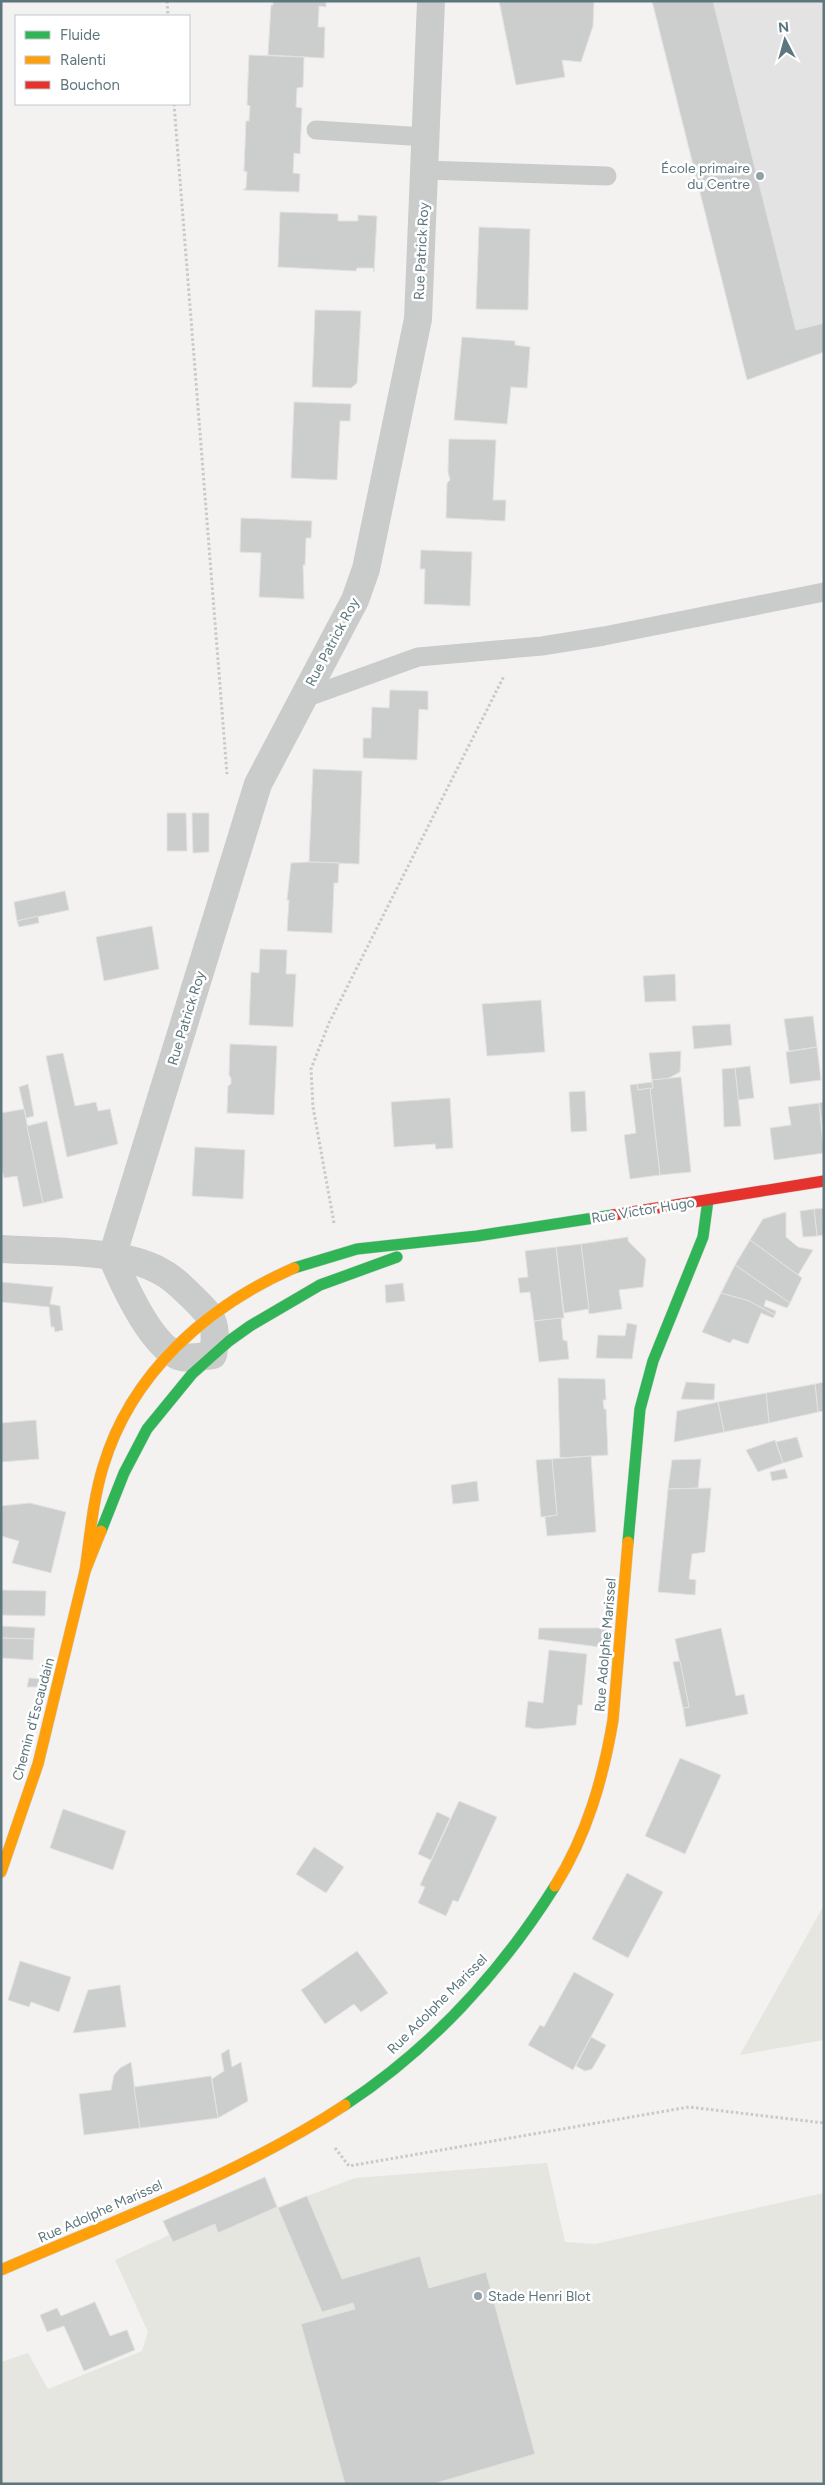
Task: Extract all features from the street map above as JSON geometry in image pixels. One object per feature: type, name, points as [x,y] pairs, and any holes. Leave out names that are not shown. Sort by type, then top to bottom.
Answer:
[{"type":"street","name":"Rue Patrick Roy","points":[[112,1257],[196,988],[252,800],[264,768],[355,600],[366,569],[418,319],[430,1]]},
{"type":"street","name":"Rue Victor Hugo","points":[[179,1343],[210,1315],[253,1288],[275,1277],[340,1253],[463,1238],[824,1181]]},
{"type":"street","name":"Rue Adolphe Marissel","points":[[1,2270],[236,2167],[317,2124],[395,2068],[470,1997],[535,1918],[557,1883],[583,1833],[601,1778],[613,1720],[640,1409],[661,1340],[703,1237],[708,1200]]},
{"type":"street","name":"Rue Victor Hugo","points":[[213,1355],[258,1321],[320,1285],[386,1260],[463,1238]]},
{"type":"street","points":[[1,1249],[112,1257],[143,1264],[161,1272],[177,1283],[210,1315],[216,1331],[213,1355],[185,1358],[179,1343],[136,1308],[112,1257]]},
{"type":"street","name":"Chemin d'Escaudain","points":[[1,1872],[38,1764],[86,1571],[94,1504],[110,1446],[127,1408],[179,1343]]},
{"type":"street","name":"Chemin d'Escaudain","points":[[86,1571],[124,1473],[148,1429],[178,1390],[213,1355]]},
{"type":"lane","points":[[316,130],[425,137]]},
{"type":"lane","points":[[425,170],[607,176]]},
{"type":"lane","points":[[302,699],[418,657],[518,648],[604,636],[824,592]]},
{"type":"path","points":[[167,1],[168,15]]},
{"type":"path","points":[[174,105],[227,779]]},
{"type":"path","points":[[340,1253],[313,1107],[311,1069],[329,1023],[518,648]]},
{"type":"path","points":[[317,2124],[349,2166],[689,2107],[824,2123]]},
{"type":"shaded area","name":"École primaire du Centre","points":[[652,1],[824,1],[824,350],[747,380]]},
{"type":"shaded area","points":[[824,1905],[824,2040],[740,2055]]},
{"type":"shaded area","name":"Stade Henri Blot","points":[[547,2163],[565,2242],[595,2244],[824,2193],[824,2484],[1,2484],[1,2362],[28,2353],[48,2389],[142,2351],[148,2332],[115,2260],[169,2235],[163,2221],[265,2177],[278,2207],[355,2178]]},
{"type":"building","points":[[273,1],[326,1],[326,7],[319,6],[318,27],[325,27],[324,58],[268,55],[271,5],[273,5]]},
{"type":"building","points":[[499,1],[594,1],[593,26],[581,62],[562,60],[565,77],[516,85]]},
{"type":"building","points":[[652,1],[713,1],[796,330],[824,323],[824,352],[747,380]]},
{"type":"building","points":[[249,55],[304,57],[303,87],[297,88],[296,107],[302,108],[300,154],[294,153],[293,173],[300,174],[299,192],[243,190],[246,188],[247,172],[244,171],[246,121],[249,121],[250,106],[247,105]]},
{"type":"building","points":[[280,212],[338,214],[338,221],[358,221],[358,215],[377,216],[374,272],[373,268],[357,268],[356,271],[278,267]]},
{"type":"building","points":[[479,227],[530,229],[528,310],[476,309]]},
{"type":"building","points":[[315,310],[361,311],[357,383],[351,388],[312,387]]},
{"type":"building","points":[[462,337],[515,341],[515,345],[530,347],[527,388],[511,387],[507,424],[454,420]]},
{"type":"building","points":[[294,402],[351,404],[350,421],[340,421],[337,480],[291,478]]},
{"type":"building","points":[[449,439],[496,440],[493,500],[506,500],[505,521],[446,518],[447,483],[450,480],[448,472]]},
{"type":"building","points":[[241,518],[312,521],[311,538],[306,538],[305,565],[303,565],[304,599],[259,597],[261,553],[240,552]]},
{"type":"building","points":[[421,550],[472,552],[470,606],[424,604],[425,569],[420,569]]},
{"type":"building","points":[[390,690],[428,691],[428,710],[419,709],[417,760],[363,758],[363,738],[371,738],[372,707],[389,708]]},
{"type":"building","points":[[313,769],[362,771],[359,864],[309,862]]},
{"type":"building","points":[[167,813],[186,813],[187,851],[167,851]]},
{"type":"building","points":[[192,813],[209,813],[209,852],[193,853]]},
{"type":"building","points":[[291,863],[339,863],[338,883],[334,883],[332,933],[287,931],[289,900],[287,900]]},
{"type":"building","points":[[65,891],[69,910],[17,921],[14,902]]},
{"type":"building","points":[[38,916],[39,923],[19,927],[17,921]]},
{"type":"building","points":[[152,926],[159,969],[104,981],[96,937]]},
{"type":"building","points":[[260,949],[287,950],[286,974],[296,974],[293,1027],[249,1025],[251,972],[259,973]]},
{"type":"building","points":[[675,974],[676,1001],[645,1002],[643,976]]},
{"type":"building","points":[[541,1000],[545,1052],[487,1056],[482,1004]]},
{"type":"building","points":[[813,1016],[817,1047],[789,1051],[784,1019]]},
{"type":"building","points":[[730,1024],[732,1045],[694,1049],[692,1026]]},
{"type":"building","points":[[230,1044],[277,1046],[274,1115],[227,1113],[228,1086],[231,1084],[229,1075]]},
{"type":"building","points":[[817,1047],[821,1080],[790,1084],[786,1052]]},
{"type":"building","points":[[681,1051],[680,1072],[667,1079],[652,1080],[649,1053]]},
{"type":"building","points":[[63,1053],[75,1106],[96,1102],[98,1111],[110,1109],[118,1144],[67,1157],[46,1056]]},
{"type":"building","points":[[750,1066],[754,1098],[738,1100],[735,1068]]},
{"type":"building","points":[[735,1068],[741,1126],[724,1127],[722,1069]]},
{"type":"building","points":[[681,1077],[691,1172],[660,1175],[650,1088],[653,1088],[652,1080]]},
{"type":"building","points":[[652,1082],[653,1088],[638,1090],[637,1084]]},
{"type":"building","points":[[28,1084],[34,1116],[26,1118],[19,1087]]},
{"type":"building","points":[[637,1084],[638,1090],[650,1088],[660,1175],[630,1179],[624,1135],[636,1133],[630,1085]]},
{"type":"building","points":[[585,1091],[587,1131],[571,1132],[569,1092]]},
{"type":"building","points":[[450,1098],[453,1148],[436,1149],[435,1144],[394,1147],[391,1102]]},
{"type":"building","points":[[824,1102],[824,1138],[819,1103]]},
{"type":"building","points":[[819,1103],[824,1153],[774,1160],[770,1128],[791,1125],[788,1107]]},
{"type":"building","points":[[24,1109],[43,1203],[23,1207],[17,1176],[4,1178],[1,1166],[1,1113]]},
{"type":"building","points":[[47,1121],[63,1198],[43,1203],[27,1126]]},
{"type":"building","points":[[195,1147],[245,1150],[243,1199],[192,1196]]},
{"type":"building","points":[[824,1208],[824,1235],[817,1236],[814,1209]]},
{"type":"building","points":[[814,1209],[817,1236],[803,1237],[800,1211]]},
{"type":"building","points":[[786,1212],[786,1237],[798,1247],[813,1250],[798,1275],[750,1240],[763,1219]]},
{"type":"building","points":[[628,1237],[628,1241],[646,1259],[643,1287],[619,1290],[622,1309],[589,1314],[581,1244]]},
{"type":"building","points":[[750,1240],[802,1278],[790,1303],[735,1265]]},
{"type":"building","points":[[581,1244],[589,1309],[564,1313],[556,1247]]},
{"type":"building","points":[[556,1247],[564,1318],[534,1321],[530,1292],[520,1293],[518,1278],[528,1277],[525,1251]]},
{"type":"building","points":[[735,1265],[790,1303],[787,1308],[766,1300],[764,1306],[776,1311],[775,1315],[749,1301],[721,1293]]},
{"type":"building","points":[[1,1282],[53,1287],[50,1304],[60,1306],[63,1330],[55,1332],[54,1327],[51,1327],[49,1307],[1,1302]]},
{"type":"building","points":[[403,1283],[405,1301],[386,1303],[385,1285]]},
{"type":"building","points":[[721,1293],[749,1301],[775,1315],[773,1318],[761,1313],[748,1344],[733,1339],[730,1343],[702,1332]]},
{"type":"building","points":[[561,1318],[563,1340],[567,1341],[569,1359],[539,1362],[534,1321]]},
{"type":"building","points":[[627,1323],[637,1325],[632,1359],[596,1358],[598,1335],[625,1336]]},
{"type":"building","points":[[558,1378],[605,1379],[606,1400],[603,1400],[604,1409],[606,1409],[608,1455],[560,1458]]},
{"type":"building","points":[[686,1382],[715,1384],[714,1400],[681,1399]]},
{"type":"building","points":[[824,1382],[824,1411],[818,1412],[815,1384]]},
{"type":"building","points":[[815,1384],[818,1412],[769,1423],[766,1393]]},
{"type":"building","points":[[766,1393],[769,1423],[724,1432],[718,1402]]},
{"type":"building","points":[[718,1402],[724,1432],[674,1442],[677,1411]]},
{"type":"building","points":[[36,1420],[39,1459],[1,1462],[1,1423]]},
{"type":"building","points":[[797,1437],[803,1457],[783,1463],[776,1442]]},
{"type":"building","points":[[775,1440],[783,1463],[758,1472],[746,1450]]},
{"type":"building","points":[[591,1456],[596,1532],[547,1536],[545,1517],[557,1515],[552,1459]]},
{"type":"building","points":[[552,1459],[557,1515],[541,1517],[536,1460]]},
{"type":"building","points":[[701,1459],[698,1488],[668,1489],[672,1460]]},
{"type":"building","points":[[785,1469],[788,1478],[772,1481],[770,1472]]},
{"type":"building","points":[[477,1481],[479,1501],[453,1504],[451,1485]]},
{"type":"building","points":[[711,1488],[705,1552],[692,1554],[689,1579],[696,1580],[695,1595],[658,1592],[668,1489]]},
{"type":"building","points":[[30,1503],[66,1512],[51,1573],[12,1563],[19,1541],[1,1536],[1,1506]]},
{"type":"building","points":[[1,1590],[46,1591],[45,1616],[1,1615]]},
{"type":"building","points":[[1,1626],[35,1628],[34,1639],[1,1638]]},
{"type":"building","points":[[539,1628],[609,1628],[607,1648],[538,1639]]},
{"type":"building","points":[[721,1628],[736,1696],[744,1694],[748,1714],[686,1727],[683,1708],[689,1707],[675,1639]]},
{"type":"building","points":[[1,1638],[34,1639],[33,1660],[2,1658],[1,1674]]},
{"type":"building","points":[[549,1650],[587,1654],[582,1705],[578,1705],[576,1725],[536,1729],[525,1727],[528,1701],[543,1703]]},
{"type":"building","points":[[680,1661],[689,1707],[683,1708],[673,1662]]},
{"type":"building","points":[[29,1678],[41,1679],[39,1687],[27,1687]]},
{"type":"building","points":[[680,1758],[721,1775],[685,1854],[645,1836]]},
{"type":"building","points":[[459,1801],[497,1817],[458,1902],[453,1900],[446,1916],[418,1903],[425,1887],[420,1885]]},
{"type":"building","points":[[63,1809],[126,1831],[113,1870],[50,1848]]},
{"type":"building","points":[[437,1812],[450,1818],[431,1860],[418,1854]]},
{"type":"building","points":[[314,1847],[344,1867],[326,1893],[296,1874]]},
{"type":"building","points":[[627,1873],[663,1892],[628,1958],[592,1939]]},
{"type":"building","points":[[357,1951],[388,1993],[361,2012],[354,2004],[325,2024],[301,1990]]},
{"type":"building","points":[[20,1961],[71,1977],[59,2012],[31,2002],[29,2007],[8,2000]]},
{"type":"building","points":[[574,1972],[614,1994],[573,2070],[528,2045],[540,2025],[544,2027]]},
{"type":"building","points":[[120,1985],[126,2027],[73,2033],[88,1990]]},
{"type":"building","points":[[591,2037],[606,2045],[592,2069],[585,2071],[576,2066]]},
{"type":"building","points":[[229,2049],[232,2067],[241,2062],[248,2101],[218,2118],[212,2079],[224,2071],[221,2054]]},
{"type":"building","points":[[131,2062],[140,2128],[84,2135],[79,2094],[111,2090],[114,2075],[120,2068]]},
{"type":"building","points":[[211,2076],[218,2118],[140,2128],[134,2087]]},
{"type":"building","points":[[265,2177],[277,2207],[218,2233],[215,2224],[173,2242],[163,2221]]},
{"type":"building","points":[[307,2196],[342,2279],[420,2256],[429,2288],[486,2272],[535,2454],[433,2484],[345,2484],[301,2324],[355,2309],[353,2303],[322,2312],[278,2208]]},
{"type":"building","points":[[95,2302],[110,2336],[127,2330],[135,2350],[84,2371],[64,2326],[47,2332],[40,2315],[57,2308],[61,2316]]},
{"type":"traffic: fast","points":[[628,1542],[640,1409],[653,1361],[703,1237],[708,1200]]},
{"type":"traffic: fast","points":[[294,1268],[357,1249],[477,1236],[613,1215]]},
{"type":"traffic: fast","points":[[101,1531],[124,1473],[147,1429],[192,1374],[229,1341],[250,1326],[320,1285],[397,1257]]},
{"type":"traffic: fast","points":[[345,2105],[406,2059],[462,2007],[511,1949],[555,1886]]},
{"type":"traffic: slow","points":[[85,1571],[94,1505],[103,1467],[116,1433],[132,1402],[176,1346],[203,1323],[231,1302],[294,1268]]},
{"type":"traffic: slow","points":[[1,1872],[38,1764],[85,1571],[101,1531]]},
{"type":"traffic: slow","points":[[555,1886],[585,1827],[599,1785],[609,1742],[613,1720],[628,1542]]},
{"type":"traffic: slow","points":[[1,2270],[177,2195],[263,2153],[345,2105]]},
{"type":"traffic: jam","points":[[613,1215],[824,1181]]},
{"type":"place","name":"École primaire du Centre","points":[[760,176]]},
{"type":"place","name":"Stade Henri Blot","points":[[478,2296]]}]
